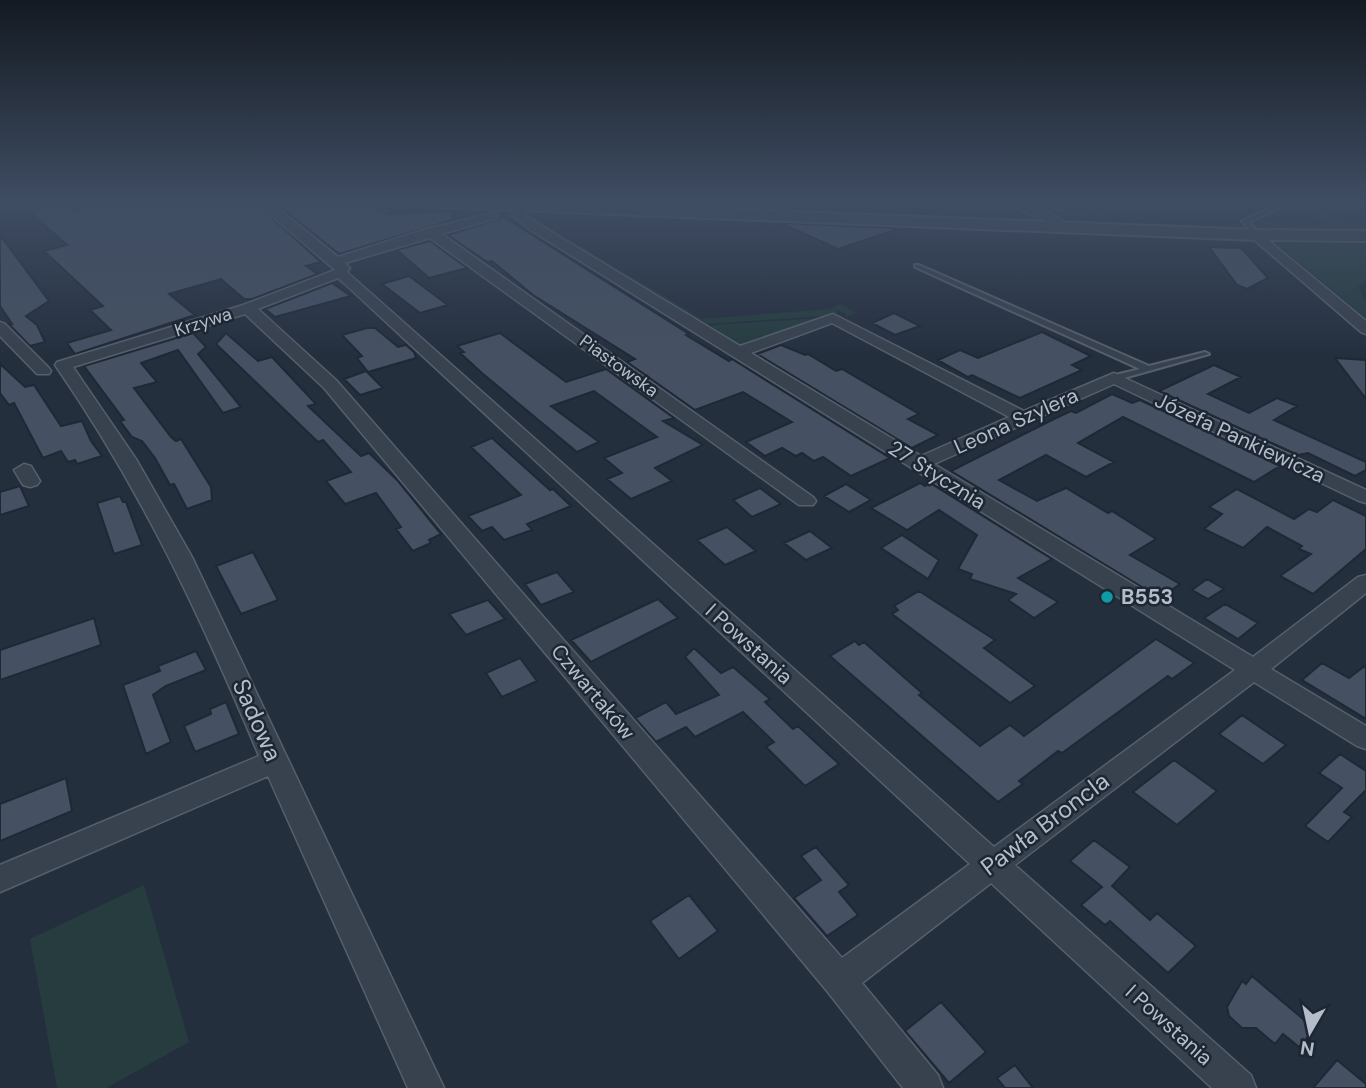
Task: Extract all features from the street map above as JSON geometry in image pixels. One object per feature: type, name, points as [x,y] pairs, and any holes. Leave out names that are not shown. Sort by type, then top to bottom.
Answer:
[{"type":"street","name":"I Powstania","points":[[322,254],[1238,1088]]},
{"type":"street","name":"Krzywa","points":[[53,368],[248,308],[373,254]]},
{"type":"street","name":"Piastowska","points":[[460,254],[806,501]]},
{"type":"street","name":"27 Stycznia","points":[[579,254],[1366,739]]},
{"type":"street","points":[[1279,254],[1366,329]]},
{"type":"street","name":"Czwartaków","points":[[248,308],[330,384],[839,980],[925,1088]]},
{"type":"street","points":[[738,352],[833,318],[1024,418]]},
{"type":"street","name":"Sadowa","points":[[0,327],[53,368],[120,443],[150,494],[426,1088]]},
{"type":"street","name":"Leona Szylera","points":[[918,464],[1114,378]]},
{"type":"street","name":"Józefa Pankiewicza","points":[[1114,378],[1366,497]]},
{"type":"street","name":"Pawła Broncla","points":[[839,980],[991,863],[1253,670],[1366,582]]},
{"type":"street","points":[[0,878],[275,761]]},
{"type":"lane","points":[[917,266],[1148,369]]},
{"type":"lane","points":[[1114,378],[1205,354]]},
{"type":"green space","points":[[592,254],[702,319],[831,309],[840,304],[856,313],[846,317],[847,314],[837,310],[836,315],[707,324]]},
{"type":"green space","points":[[1288,254],[1366,254],[1366,280],[1358,287],[1366,302],[1366,318]]},
{"type":"green space","points":[[822,318],[742,346],[711,327],[713,325]]},
{"type":"green space","points":[[144,885],[189,1042],[106,1088],[57,1088],[30,939]]},
{"type":"building","points":[[0,254],[14,254],[49,301],[26,316],[37,325],[45,342],[30,346],[9,324],[12,324],[0,306]]},
{"type":"building","points":[[47,254],[312,254],[321,262],[306,266],[318,274],[252,299],[244,299],[221,279],[169,294],[195,315],[75,354],[67,343],[111,330],[90,310],[103,306]]},
{"type":"building","points":[[401,254],[448,254],[467,268],[429,278]]},
{"type":"building","points":[[475,254],[562,254],[689,334],[686,335],[729,361],[732,359],[890,458],[851,476],[823,457],[814,461],[802,453],[796,456],[782,448],[765,456],[746,442],[792,422],[743,392],[695,410],[627,362],[635,359],[533,295],[492,261],[487,262]]},
{"type":"building","points":[[1214,254],[1246,254],[1268,278],[1247,289],[1237,285]]},
{"type":"building","points":[[409,276],[448,305],[420,313],[382,284]]},
{"type":"building","points":[[332,283],[351,296],[275,317],[265,309]]},
{"type":"building","points":[[894,313],[920,326],[895,335],[872,323]]},
{"type":"building","points":[[375,328],[398,347],[406,345],[416,358],[368,372],[357,358],[362,356],[342,335]]},
{"type":"building","points":[[1042,332],[1091,356],[1072,365],[1082,370],[1020,398],[972,375],[968,377],[938,360],[960,350],[978,358]]},
{"type":"building","points":[[193,333],[206,347],[198,354],[241,407],[223,413],[178,350],[141,363],[157,382],[134,388],[171,437],[176,441],[181,439],[211,487],[212,500],[187,509],[174,484],[170,485],[142,441],[132,437],[120,421],[124,420],[84,366]]},
{"type":"building","points":[[226,333],[258,361],[272,357],[316,404],[308,406],[361,456],[369,453],[398,481],[441,534],[429,540],[431,543],[413,551],[396,529],[401,527],[376,493],[345,504],[326,481],[351,472],[323,440],[318,442],[216,344]]},
{"type":"building","points":[[500,333],[566,382],[606,369],[674,418],[663,421],[703,445],[655,468],[672,481],[631,499],[607,479],[622,473],[604,458],[657,437],[594,391],[551,406],[599,442],[577,452],[483,374],[460,353],[464,352],[457,346]]},
{"type":"building","points":[[781,345],[808,354],[836,371],[842,369],[919,414],[908,419],[938,435],[912,448],[757,354]]},
{"type":"building","points":[[1335,358],[1366,360],[1366,399]]},
{"type":"building","points":[[0,364],[25,387],[34,385],[61,426],[82,421],[91,441],[102,456],[77,464],[75,460],[68,462],[61,451],[43,458],[14,403],[9,405],[0,393]]},
{"type":"building","points":[[1214,365],[1241,377],[1208,394],[1249,413],[1277,398],[1297,406],[1274,420],[1366,462],[1366,470],[1355,476],[1308,453],[1298,455],[1159,391]]},
{"type":"building","points":[[366,371],[383,388],[360,395],[344,379]]},
{"type":"building","points":[[1112,394],[1132,403],[1140,400],[1280,466],[1254,482],[1123,417],[1078,443],[1114,462],[1086,477],[1046,455],[999,480],[1037,501],[1066,488],[1108,513],[1112,511],[1156,539],[1130,555],[1180,584],[1160,598],[951,471],[1056,418],[1071,411],[1076,413]]},
{"type":"building","points":[[492,438],[571,506],[527,524],[532,530],[504,540],[492,527],[482,531],[468,516],[521,495],[471,447]]},
{"type":"building","points":[[920,483],[925,486],[930,483],[1052,559],[1018,578],[1058,602],[1034,618],[1008,600],[1016,594],[970,579],[972,574],[958,569],[977,535],[939,510],[907,530],[871,508]]},
{"type":"building","points":[[846,484],[871,500],[849,512],[824,496]]},
{"type":"building","points":[[20,486],[29,506],[0,515],[0,492]]},
{"type":"building","points":[[760,488],[781,504],[752,517],[733,500]]},
{"type":"building","points":[[1237,489],[1294,519],[1309,509],[1317,512],[1333,500],[1366,516],[1366,549],[1313,594],[1280,576],[1311,554],[1299,549],[1302,546],[1267,527],[1243,548],[1204,529],[1222,514],[1209,507]]},
{"type":"building","points":[[120,496],[123,502],[126,502],[142,545],[114,554],[97,503]]},
{"type":"building","points":[[727,527],[756,551],[725,565],[697,540]]},
{"type":"building","points":[[810,531],[832,548],[806,560],[784,543]]},
{"type":"building","points":[[902,535],[939,560],[928,579],[881,548]]},
{"type":"building","points":[[253,552],[278,600],[241,614],[216,566]]},
{"type":"building","points":[[557,572],[574,592],[541,605],[525,584]]},
{"type":"building","points":[[1207,579],[1224,589],[1208,599],[1192,590]]},
{"type":"building","points":[[919,591],[995,640],[984,648],[1035,686],[1010,703],[892,614],[898,610],[894,606]]},
{"type":"building","points":[[658,599],[678,618],[591,662],[571,640]]},
{"type":"building","points":[[488,600],[505,619],[466,635],[449,614]]},
{"type":"building","points":[[1225,604],[1258,623],[1238,639],[1204,618]]},
{"type":"building","points":[[94,618],[101,645],[0,680],[0,650]]},
{"type":"building","points":[[1156,639],[1194,663],[1172,679],[1168,676],[1062,753],[1058,751],[1019,781],[1023,784],[998,802],[830,656],[855,641],[859,645],[864,642],[922,693],[919,695],[980,746],[1010,725],[1024,736]]},
{"type":"building","points":[[694,648],[721,673],[733,667],[770,699],[765,702],[793,729],[798,726],[839,764],[805,786],[766,747],[774,742],[743,712],[695,737],[686,727],[656,742],[635,718],[666,702],[676,714],[719,695],[685,657]]},
{"type":"building","points":[[196,651],[206,670],[166,686],[153,695],[171,742],[146,754],[123,685],[160,671],[158,666]]},
{"type":"building","points":[[520,658],[537,681],[502,697],[486,673]]},
{"type":"building","points":[[1322,663],[1349,678],[1366,665],[1366,719],[1302,680]]},
{"type":"building","points":[[226,702],[239,734],[195,752],[184,726],[211,714],[210,709]]},
{"type":"building","points":[[1242,715],[1286,745],[1263,764],[1219,734]]},
{"type":"building","points":[[1340,754],[1366,771],[1366,790],[1344,812],[1352,817],[1328,842],[1305,826],[1342,788],[1319,773]]},
{"type":"building","points":[[1174,760],[1217,791],[1177,825],[1133,792]]},
{"type":"building","points":[[66,778],[72,811],[0,841],[0,804]]},
{"type":"building","points":[[1094,840],[1130,867],[1112,886],[1150,920],[1157,913],[1196,946],[1168,973],[1110,921],[1105,925],[1081,905],[1102,887],[1070,861]]},
{"type":"building","points":[[816,847],[849,885],[839,892],[858,915],[827,936],[794,898],[821,880],[801,856]]},
{"type":"building","points":[[689,895],[718,931],[679,959],[650,921]]},
{"type":"building","points":[[1252,976],[1315,1029],[1299,1047],[1283,1034],[1275,1044],[1256,1028],[1242,1028],[1229,1016],[1227,1007],[1242,981],[1246,984]]},
{"type":"building","points":[[941,1002],[986,1052],[949,1083],[905,1031]]},
{"type":"building","points":[[1337,1060],[1366,1084],[1366,1088],[1313,1088]]},
{"type":"building","points":[[1015,1065],[1033,1088],[1005,1088],[997,1078]]},
{"type":"place","name":"B553","points":[[1107,597]]}]
